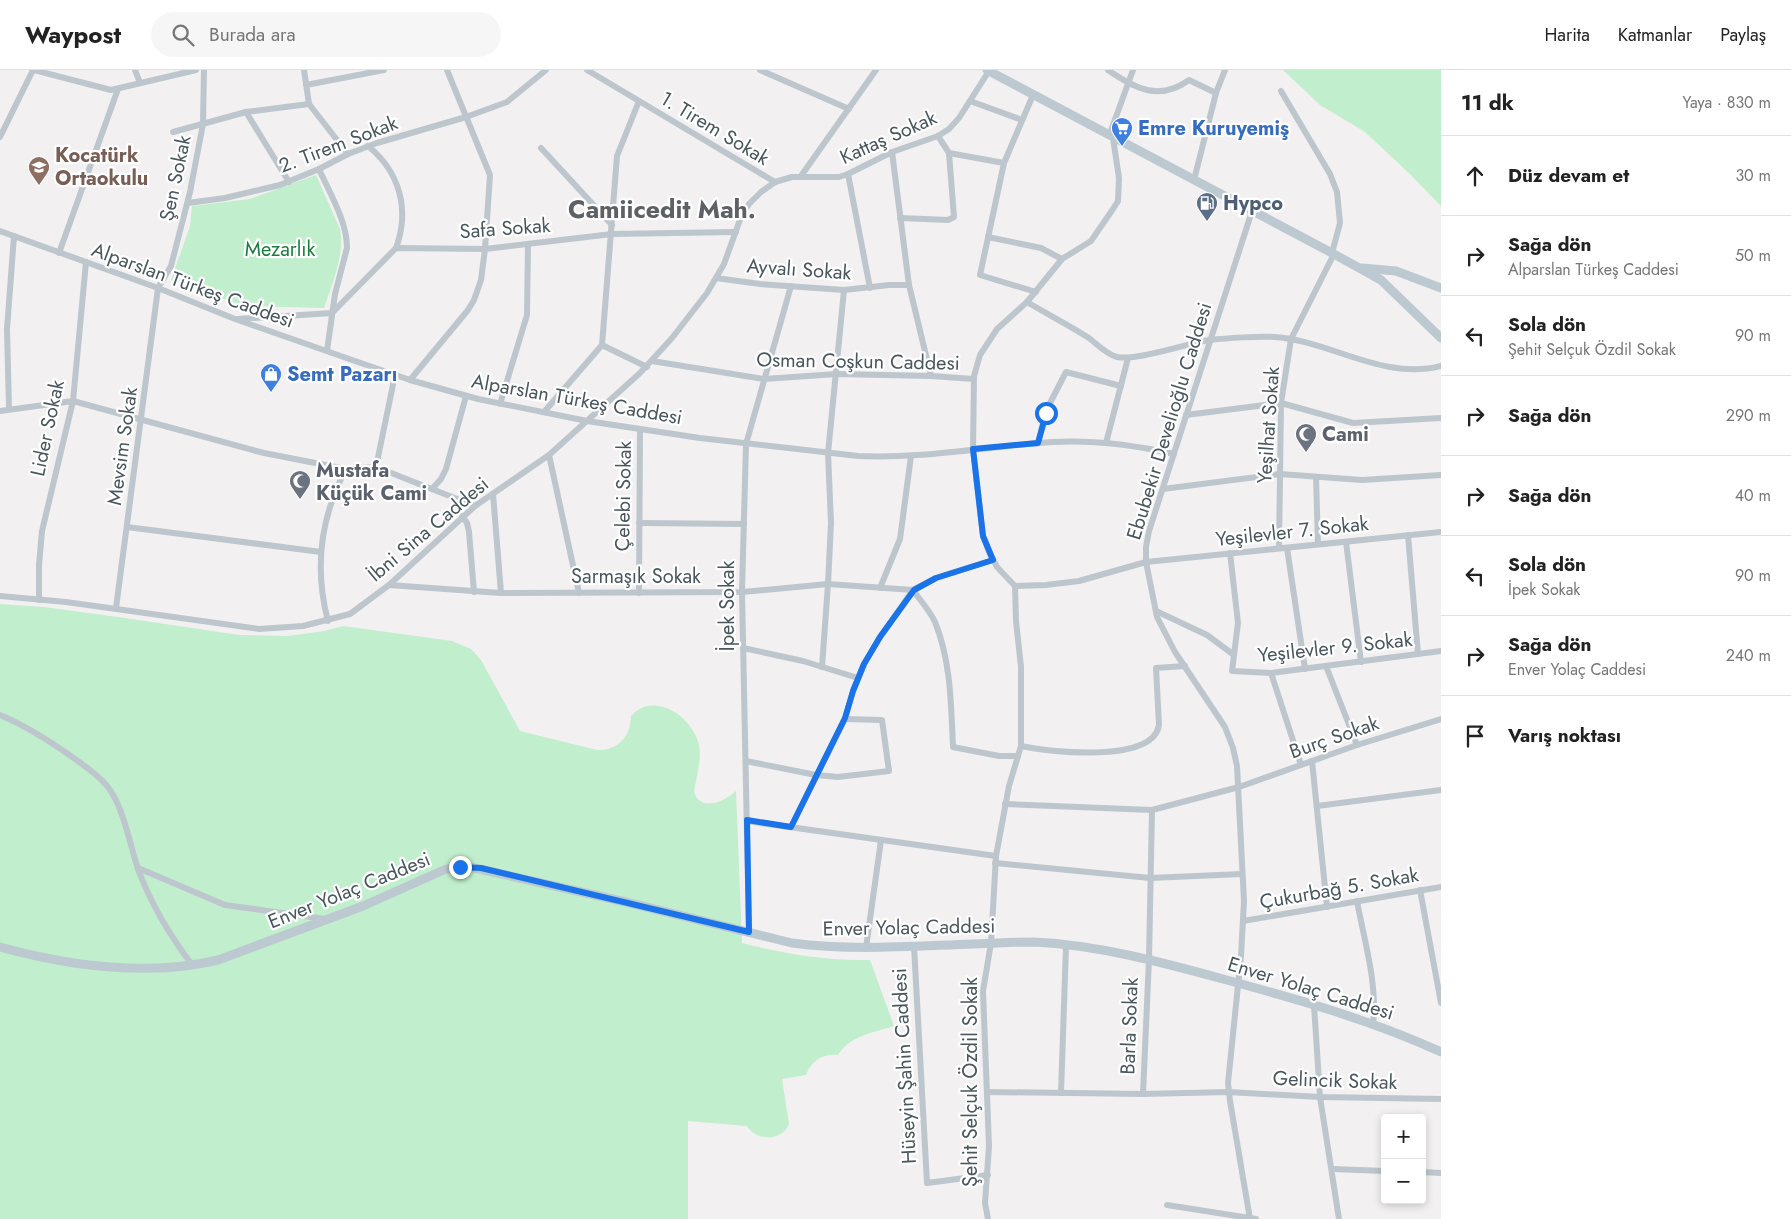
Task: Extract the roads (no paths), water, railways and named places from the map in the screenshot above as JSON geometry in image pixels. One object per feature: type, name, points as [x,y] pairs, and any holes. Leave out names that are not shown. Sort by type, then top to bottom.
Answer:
[{"type":"street","points":[[0,137],[34,70],[111,90],[196,70]]},
{"type":"street","points":[[135,70],[140,83]]},
{"type":"street","name":"Şen Sokak","points":[[158,288],[171,266],[188,203],[203,124],[204,70]]},
{"type":"street","points":[[304,70],[309,104],[348,154]]},
{"type":"street","points":[[306,85],[384,70]]},
{"type":"street","points":[[410,380],[471,305],[481,280],[485,248],[490,175],[447,70]]},
{"type":"street","name":"2. Tirem Sokak","points":[[188,203],[243,195],[289,182],[368,146],[466,117],[507,102],[546,70]]},
{"type":"street","name":"1. Tirem Sokak","points":[[588,70],[775,182]]},
{"type":"street","points":[[760,70],[849,109]]},
{"type":"street","points":[[801,176],[876,70]]},
{"type":"street","points":[[1108,70],[1129,84],[1145,90],[1157,91],[1177,87],[1189,80],[1216,93]]},
{"type":"street","points":[[1015,586],[993,560],[983,536],[973,449],[974,379],[980,356],[990,337],[1027,302],[1062,259],[1091,242],[1118,201],[1118,167],[1111,137],[1133,70]]},
{"type":"street","points":[[1194,180],[1216,93],[1225,70]]},
{"type":"street","points":[[988,71],[1381,280],[1441,338]]},
{"type":"street","name":"Kattaş Sokak","points":[[801,176],[831,177],[848,174],[892,152],[938,136],[954,124],[988,71]]},
{"type":"street","points":[[59,253],[118,89]]},
{"type":"street","name":"Yeşilhat Sokak","points":[[1279,548],[1281,403],[1291,339],[1333,253],[1340,223],[1337,192],[1330,174],[1281,91]]},
{"type":"street","points":[[1034,95],[1004,163],[980,275],[1036,292]]},
{"type":"street","points":[[544,412],[602,345],[617,156],[639,101]]},
{"type":"street","points":[[970,101],[1022,120]]},
{"type":"street","points":[[173,132],[246,112],[309,104]]},
{"type":"street","points":[[246,112],[289,182]]},
{"type":"street","points":[[900,218],[948,220],[954,217],[949,152],[938,136]]},
{"type":"street","points":[[235,319],[332,313],[396,248],[403,222],[401,195],[388,168],[368,146]]},
{"type":"street","points":[[541,148],[612,225]]},
{"type":"street","points":[[892,152],[909,285],[931,376]]},
{"type":"street","points":[[949,152],[1004,163]]},
{"type":"street","points":[[319,169],[344,226],[347,240],[347,248],[332,313],[327,351]]},
{"type":"street","points":[[848,174],[870,288]]},
{"type":"street","name":"İbni Sina Caddesi","points":[[0,596],[116,608],[259,628],[291,628],[328,621],[350,614],[389,585],[462,516],[549,455],[647,367],[685,324],[716,278],[741,217],[749,204],[775,182],[801,176]]},
{"type":"street","name":"Ebubekir Develioğlu Caddesi","points":[[1252,211],[1147,539],[1146,562],[1156,611],[1168,641],[1220,718],[1230,738],[1236,757],[1239,787],[1243,921],[1228,1074],[1228,1092],[1252,1219]]},
{"type":"street","name":"Alparslan Türkeş Caddesi","points":[[0,231],[158,288],[235,319],[410,380],[500,404],[588,421],[746,444],[873,457],[912,456],[1038,443],[1068,442],[1106,443],[1148,448],[1174,454]]},
{"type":"street","name":"Safa Sokak","points":[[396,248],[485,248],[612,234],[736,232]]},
{"type":"street","points":[[9,410],[7,329],[14,236]]},
{"type":"street","points":[[988,237],[1041,248],[1062,259]]},
{"type":"street","points":[[500,404],[527,315],[528,244]]},
{"type":"street","name":"Lider Sokak","points":[[39,600],[39,565],[42,531],[73,401],[86,262]]},
{"type":"street","points":[[1359,268],[1396,271],[1441,288]]},
{"type":"street","name":"Ayvalı Sokak","points":[[716,278],[844,290],[889,285],[909,285]]},
{"type":"street","name":"İpek Sokak","points":[[749,932],[742,592],[746,444],[790,286]]},
{"type":"street","name":"Mevsim Sokak","points":[[116,608],[158,288]]},
{"type":"street","points":[[822,667],[831,523],[828,453],[844,290]]},
{"type":"street","points":[[1027,302],[1090,339],[1110,354],[1119,357],[1128,358],[1211,340],[1273,337],[1291,339],[1386,367],[1420,369],[1441,366]]},
{"type":"street","points":[[602,345],[647,367]]},
{"type":"street","points":[[1106,443],[1128,358]]},
{"type":"street","name":"Osman Coşkun Caddesi","points":[[652,361],[764,379],[837,374],[974,379]]},
{"type":"street","points":[[1038,443],[1048,408],[1066,372],[1121,386]]},
{"type":"street","points":[[376,467],[395,375]]},
{"type":"street","points":[[432,489],[441,479],[446,468],[466,396]]},
{"type":"street","points":[[0,411],[73,401],[264,453],[346,469],[376,467],[475,506]]},
{"type":"street","points":[[1186,415],[1281,403],[1353,423],[1441,418]]},
{"type":"street","name":"Çelebi Sokak","points":[[639,593],[640,429]]},
{"type":"street","points":[[549,455],[579,593]]},
{"type":"street","points":[[880,588],[900,539],[912,456]]},
{"type":"street","points":[[328,621],[321,585],[320,552],[329,507],[346,469]]},
{"type":"street","points":[[1163,489],[1280,474],[1362,480],[1441,475]]},
{"type":"street","points":[[1316,476],[1318,544]]},
{"type":"street","points":[[493,494],[501,593]]},
{"type":"street","points":[[462,516],[467,523],[469,532],[474,592]]},
{"type":"street","points":[[639,522],[744,524]]},
{"type":"street","points":[[128,527],[320,552]]},
{"type":"street","name":"Yeşilevler 7. Sokak","points":[[1015,586],[1079,581],[1146,562],[1441,532]]},
{"type":"street","points":[[1408,535],[1418,654]]},
{"type":"street","points":[[1346,542],[1361,662]]},
{"type":"street","points":[[1287,548],[1305,669]]},
{"type":"street","points":[[1156,611],[1207,635],[1234,654],[1238,622],[1230,553]]},
{"type":"street","points":[[791,827],[845,718],[858,678],[880,637],[914,590],[936,578],[993,560]]},
{"type":"street","name":"Sarmaşık Sokak","points":[[389,585],[501,593],[742,592],[828,584],[914,590]]},
{"type":"street","name":"Şehit Selçuk Özdil Sokak","points":[[988,1219],[985,1203],[989,1146],[983,991],[991,943],[995,859],[1009,786],[1021,746],[1021,667],[1015,586]]},
{"type":"street","points":[[914,590],[934,620],[944,653],[950,685],[953,747],[999,756],[1018,756]]},
{"type":"street","points":[[743,648],[822,667],[858,678]]},
{"type":"street","name":"Yeşilevler 9. Sokak","points":[[1234,654],[1232,671],[1271,673],[1441,651]]},
{"type":"street","points":[[1021,746],[1050,752],[1095,753],[1128,748],[1149,741],[1156,734],[1159,725],[1156,668],[1184,666]]},
{"type":"street","points":[[1326,666],[1357,745]]},
{"type":"street","points":[[1271,673],[1301,765]]},
{"type":"street","points":[[0,714],[53,744],[105,784],[117,802],[138,868],[160,916],[193,966]]},
{"type":"street","points":[[746,761],[816,775],[838,777],[889,771],[882,720],[845,718]]},
{"type":"street","name":"Burç Sokak","points":[[1005,804],[1152,810],[1239,787],[1357,745],[1441,719]]},
{"type":"street","points":[[1312,761],[1327,907]]},
{"type":"street","points":[[1316,806],[1441,790]]},
{"type":"street","name":"Barla Sokak","points":[[1143,1094],[1149,959],[1152,810]]},
{"type":"street","points":[[747,820],[995,859],[1150,878],[1242,874]]},
{"type":"street","points":[[866,948],[882,840]]},
{"type":"street","name":"Enver Yolaç Caddesi","points":[[0,947],[64,960],[109,966],[154,968],[193,966],[218,960],[363,906],[446,869],[470,867],[810,945],[866,948],[1033,942],[1149,959],[1314,1005],[1372,1024],[1441,1052]]},
{"type":"street","points":[[138,868],[225,905],[326,919]]},
{"type":"street","name":"Çukurbağ 5. Sokak","points":[[1243,921],[1441,887]]},
{"type":"street","points":[[1420,890],[1441,1003]]},
{"type":"street","points":[[1356,901],[1373,990],[1374,1008],[1372,1024]]},
{"type":"street","name":"Hüseyin Şahin Caddesi","points":[[914,946],[927,1183],[988,1175]]},
{"type":"street","points":[[1061,1093],[1066,946]]},
{"type":"street","points":[[1314,1005],[1320,1097],[1339,1219]]},
{"type":"street","name":"Gelincik Sokak","points":[[987,1092],[1143,1094],[1228,1092],[1320,1097],[1441,1099]]},
{"type":"street","points":[[1332,1169],[1381,1171]]},
{"type":"street","points":[[1426,1172],[1441,1173]]},
{"type":"street","points":[[1167,1205],[1252,1219]]},
{"type":"place","name":"Emre Kuruyemiş","points":[[1122,147]]},
{"type":"place","name":"Kocatürk Ortaokulu","points":[[39,186]]},
{"type":"place","name":"Hypco","points":[[1207,222]]},
{"type":"place","name":"Semt Pazarı","points":[[271,393]]},
{"type":"place","name":"Cami","points":[[1306,453]]},
{"type":"place","name":"Mustafa Küçük Cami","points":[[300,500]]},
{"type":"district","name":"Camiicedit Mah.","points":[[662,209]]},
{"type":"park label","name":"Mezarlık","points":[[280,249]]}]
